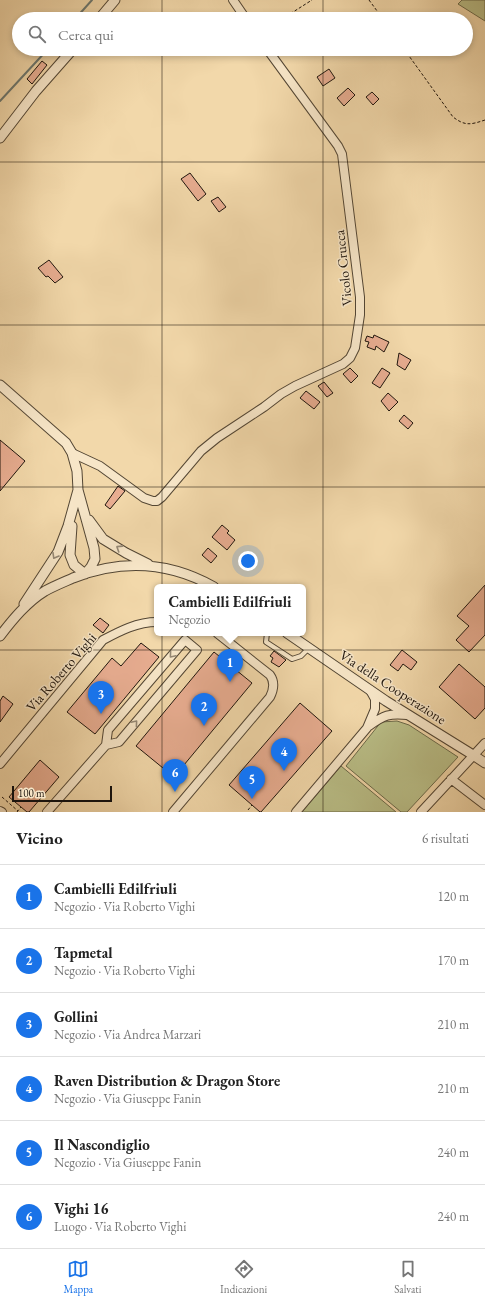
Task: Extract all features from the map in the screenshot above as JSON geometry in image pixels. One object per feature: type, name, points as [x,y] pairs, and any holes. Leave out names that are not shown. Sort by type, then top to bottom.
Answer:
[{"type":"street","points":[[105,12],[115,0]]},
{"type":"street","points":[[233,0],[241,12]]},
{"type":"street","points":[[0,138],[67,56]]},
{"type":"street","name":"Vicolo Crucca","points":[[72,453],[100,466],[144,498],[153,501],[157,500],[172,486],[201,451],[217,438],[264,408],[280,394],[343,364],[350,358],[355,348],[360,320],[360,297],[342,154],[338,146],[272,56]]},
{"type":"street","points":[[0,385],[66,444],[72,453],[77,471],[78,490],[94,548],[94,559],[91,567],[85,574]]},
{"type":"street","points":[[0,636],[43,576],[58,552],[78,490]]},
{"type":"street","points":[[74,506],[70,555],[74,565],[85,574]]},
{"type":"street","points":[[86,517],[103,538],[126,554],[153,566],[186,574],[208,584]]},
{"type":"street","points":[[15,616],[45,591],[60,583],[102,568],[121,566],[153,566]]},
{"type":"street","name":"Via Roberto Vighi","points":[[1,762],[103,640],[124,629],[154,622]]},
{"type":"street","points":[[173,812],[270,697],[274,688],[274,681],[270,675],[221,636]]},
{"type":"street","name":"Via della Cooperazione","points":[[291,636],[388,702],[473,754],[485,763]]},
{"type":"street","points":[[47,812],[106,745],[108,730],[185,640],[197,650],[119,742],[106,745]]},
{"type":"street","points":[[370,690],[374,699],[375,710]]},
{"type":"street","points":[[296,812],[367,728],[386,713],[388,702],[376,706],[367,728]]},
{"type":"street","points":[[383,716],[395,713],[409,715]]},
{"type":"street","points":[[421,812],[473,754],[485,743]]},
{"type":"street","points":[[451,779],[485,805]]},
{"type":"lane","points":[[267,636],[266,642],[292,659],[301,656],[309,648]]},
{"type":"path","points":[[293,12],[312,0]]},
{"type":"path","points":[[369,0],[378,12]]},
{"type":"path","points":[[409,56],[453,117],[462,124],[474,124],[485,120]]},
{"type":"path","points":[[2,797],[18,811],[21,807]]},
{"type":"path","points":[[248,810],[252,805]]},
{"type":"green space","points":[[462,0],[485,0],[485,21],[473,12],[458,4]]},
{"type":"green space","points":[[397,721],[409,725],[458,757],[407,812],[401,812],[346,766],[381,722]]},
{"type":"green space","points":[[341,766],[396,812],[302,812]]},
{"type":"building","points":[[42,61],[47,65],[32,84],[27,79]]},
{"type":"building","points":[[329,69],[335,78],[323,86],[317,77]]},
{"type":"building","points":[[348,88],[355,95],[344,106],[337,98]]},
{"type":"building","points":[[372,92],[379,99],[373,105],[366,97]]},
{"type":"building","points":[[190,173],[206,194],[198,201],[181,179]]},
{"type":"building","points":[[218,197],[226,207],[219,212],[211,201]]},
{"type":"building","points":[[49,260],[63,277],[55,283],[48,276],[46,277],[38,268]]},
{"type":"building","points":[[374,335],[389,342],[384,352],[376,346],[375,350],[367,347],[369,342],[365,341],[367,336],[373,338]]},
{"type":"building","points":[[399,353],[411,360],[405,370],[397,365]]},
{"type":"building","points":[[350,368],[358,376],[351,383],[343,374]]},
{"type":"building","points":[[382,368],[390,373],[380,388],[372,383]]},
{"type":"building","points":[[324,382],[333,393],[327,397],[318,386]]},
{"type":"building","points":[[306,391],[320,402],[314,409],[300,398]]},
{"type":"building","points":[[388,393],[398,402],[389,411],[381,401]]},
{"type":"building","points":[[404,415],[413,423],[408,429],[399,421]]},
{"type":"building","points":[[0,440],[25,461],[0,491]]},
{"type":"building","points":[[118,486],[125,491],[110,509],[105,505]]},
{"type":"building","points":[[222,525],[229,531],[227,533],[235,540],[227,550],[212,537]]},
{"type":"building","points":[[208,548],[217,556],[211,563],[202,555]]},
{"type":"building","points":[[485,585],[485,635],[469,652],[456,640],[469,626],[457,616]]},
{"type":"building","points":[[100,618],[109,625],[103,633],[93,625]]},
{"type":"building","points":[[141,643],[159,657],[95,734],[67,712],[112,658],[121,666]]},
{"type":"building","points":[[402,650],[417,662],[411,670],[403,664],[398,671],[390,665]]},
{"type":"building","points":[[274,651],[286,660],[279,667],[271,662],[273,658],[270,656]]},
{"type":"building","points":[[214,652],[252,683],[174,777],[136,746]]},
{"type":"building","points":[[459,664],[485,687],[485,708],[475,719],[439,687]]},
{"type":"building","points":[[3,696],[13,704],[0,722],[0,701]]},
{"type":"building","points":[[300,703],[332,731],[260,812],[229,785]]},
{"type":"building","points":[[40,760],[59,777],[29,812],[27,812],[9,797]]},
{"type":"waterway","points":[[81,12],[92,0]]},
{"type":"waterway","points":[[0,101],[42,56]]},
{"type":"place","name":"Cambielli Edilfriuli","points":[[230,682]]},
{"type":"place","name":"Gollini","points":[[101,714]]},
{"type":"place","name":"Tapmetal","points":[[204,726]]},
{"type":"place","name":"Raven Distribution & Dragon Store","points":[[284,771]]},
{"type":"place","name":"Vighi 16","points":[[175,792]]},
{"type":"place","name":"Il Nascondiglio","points":[[252,799]]}]
